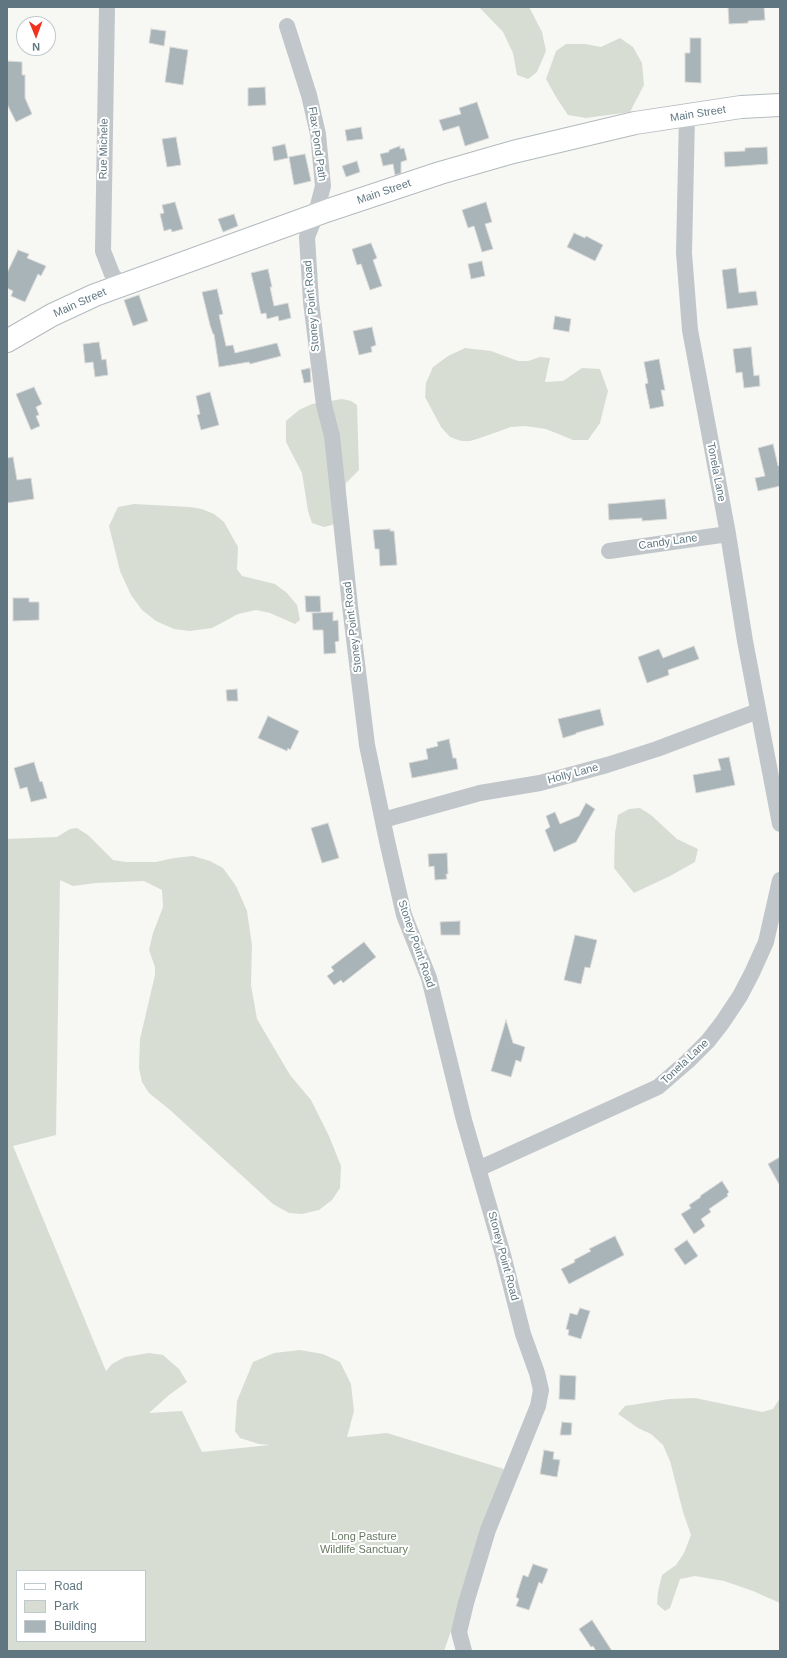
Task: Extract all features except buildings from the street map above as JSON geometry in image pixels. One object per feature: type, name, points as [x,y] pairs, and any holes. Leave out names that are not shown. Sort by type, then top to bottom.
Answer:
[{"type":"main road","name":"Main Street","points":[[7,341],[68,307],[95,294],[121,286],[329,210],[440,173],[513,152],[635,123],[741,107],[780,105]]},
{"type":"street","name":"Rue Michele","points":[[107,7],[103,251],[109,268],[121,286]]},
{"type":"street","name":"Flax Pond Path","points":[[287,26],[309,94],[318,134],[323,186],[315,216]]},
{"type":"street","name":"Tonela Lane","points":[[687,116],[684,212],[686,289],[690,330],[728,534],[740,615],[780,824]]},
{"type":"street","name":"Stoney Point Road","points":[[315,216],[307,237],[310,302],[324,405],[333,444],[350,606],[367,745],[404,915],[429,978],[478,1169],[509,1278],[523,1334],[537,1373],[541,1390],[538,1406],[488,1530],[466,1603],[459,1632],[464,1651]]},
{"type":"street","name":"Candy Lane","points":[[609,551],[728,534]]},
{"type":"street","name":"Holly Lane","points":[[383,820],[480,793],[540,783],[607,765],[758,711]]},
{"type":"street","name":"Tonela Lane","points":[[478,1169],[658,1087],[688,1061],[708,1041],[722,1022],[740,996],[752,973],[766,942],[780,880]]},
{"type":"green space","points":[[479,7],[529,7],[542,32],[546,51],[537,72],[528,79],[517,75],[513,53],[503,32]]},
{"type":"green space","points":[[620,38],[633,47],[642,63],[644,85],[630,112],[586,118],[568,115],[546,79],[556,51],[566,44],[585,44],[601,47]]},
{"type":"green space","points":[[465,348],[491,351],[518,361],[528,361],[540,357],[550,358],[545,382],[563,381],[582,368],[600,369],[608,391],[600,423],[588,440],[573,440],[546,429],[525,426],[511,427],[470,441],[461,441],[450,437],[441,427],[425,397],[426,383],[433,367],[448,356]]},
{"type":"green space","points":[[342,399],[351,401],[357,405],[359,470],[346,483],[345,497],[338,520],[332,525],[324,527],[312,523],[308,511],[302,473],[286,442],[286,421],[299,410],[312,404]]},
{"type":"green space","points":[[134,504],[190,507],[202,509],[214,514],[224,522],[238,547],[237,569],[242,576],[275,584],[287,593],[297,605],[300,620],[295,624],[270,613],[256,610],[238,614],[212,628],[190,631],[174,629],[156,621],[142,610],[131,595],[120,571],[109,526],[118,507]]},
{"type":"green space","points":[[640,808],[651,815],[677,839],[698,849],[695,862],[634,893],[614,868],[615,833],[618,815],[629,809]]},
{"type":"green space","name":"Long Pasture Wildlife Sanctuary","points":[[77,828],[88,835],[113,860],[126,862],[156,862],[193,856],[210,861],[223,868],[236,886],[247,911],[252,945],[251,985],[257,1019],[290,1075],[311,1100],[329,1136],[341,1166],[340,1188],[332,1200],[319,1210],[302,1214],[289,1213],[273,1204],[170,1110],[149,1093],[142,1082],[139,1068],[140,1039],[155,975],[155,967],[149,950],[153,933],[163,907],[162,890],[144,881],[96,883],[73,886],[60,880],[56,1135],[13,1146],[106,1371],[112,1364],[125,1357],[149,1353],[163,1355],[179,1369],[187,1382],[169,1395],[149,1413],[182,1411],[202,1452],[270,1445],[259,1444],[240,1438],[235,1431],[237,1401],[253,1362],[274,1353],[300,1350],[323,1354],[340,1362],[351,1384],[354,1411],[347,1437],[387,1433],[504,1469],[488,1524],[444,1651],[7,1651],[7,839],[57,837],[70,829]]},
{"type":"green space","points":[[695,1398],[762,1412],[773,1409],[780,1398],[780,1603],[753,1591],[724,1581],[695,1576],[680,1579],[670,1608],[665,1611],[657,1604],[662,1575],[676,1565],[684,1553],[691,1535],[683,1512],[670,1461],[663,1445],[651,1434],[638,1428],[618,1414],[625,1406],[669,1399]]}]
